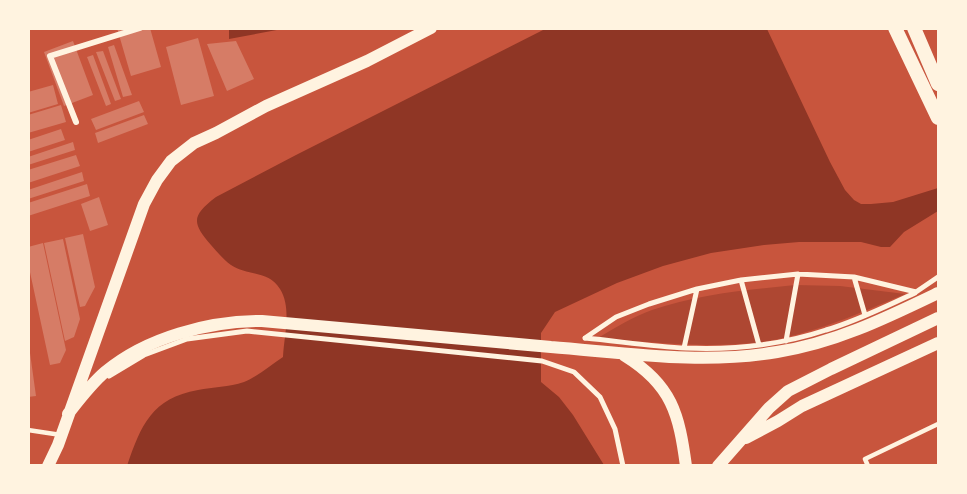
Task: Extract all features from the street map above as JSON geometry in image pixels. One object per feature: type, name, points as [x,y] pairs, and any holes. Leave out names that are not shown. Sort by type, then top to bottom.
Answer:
[{"type":"main road","points":[[48,465],[144,204],[171,161],[194,143],[266,105],[367,61],[431,28]]},
{"type":"main road","points":[[895,28],[939,118]]},
{"type":"main road","points":[[914,28],[939,84]]},
{"type":"main road","points":[[68,414],[104,372],[123,359],[158,340],[192,330],[239,321],[262,321],[661,357],[730,358],[786,351],[840,337],[939,293]]},
{"type":"main road","points":[[718,465],[769,408],[788,391],[939,318]]},
{"type":"main road","points":[[742,440],[778,422],[802,406],[939,343]]},
{"type":"main road","points":[[622,354],[648,371],[665,391],[683,441],[686,465]]},
{"type":"main road","points":[[55,465],[59,440]]},
{"type":"street","points":[[76,122],[50,56],[140,28]]},
{"type":"street","points":[[786,341],[798,274]]},
{"type":"street","points":[[916,292],[854,277],[798,274],[741,280],[697,289],[649,304],[616,317],[585,338],[684,348],[726,348],[786,341],[827,330],[865,315],[916,292],[939,277]]},
{"type":"street","points":[[854,277],[865,315]]},
{"type":"street","points":[[741,280],[759,345]]},
{"type":"street","points":[[684,348],[697,289]]},
{"type":"street","points":[[48,465],[60,431],[77,397],[105,378],[144,355],[187,339],[247,331],[542,361],[574,372],[600,397],[615,429],[623,465]]},
{"type":"lane","points":[[867,465],[865,459],[939,424]]},
{"type":"lane","points":[[28,430],[59,440]]},
{"type":"shaded area","points":[[229,28],[282,28],[282,29],[229,39]]},
{"type":"shaded area","points":[[545,29],[767,29],[830,162],[845,190],[854,200],[861,204],[893,202],[938,188],[938,211],[904,232],[890,247],[861,242],[799,242],[711,253],[663,266],[617,283],[555,312],[541,333],[541,382],[559,397],[573,415],[604,465],[127,466],[143,426],[150,416],[169,399],[198,390],[244,382],[283,357],[286,305],[280,289],[270,279],[237,268],[221,256],[200,231],[197,220],[202,209],[216,197],[296,155]]},
{"type":"shaded area","points":[[795,285],[840,286],[905,294],[811,331],[753,343],[695,345],[598,338],[652,310],[687,300],[722,293]]},
{"type":"building","points":[[117,28],[150,28],[161,67],[131,76]]},
{"type":"building","points":[[198,38],[214,96],[181,105],[166,47]]},
{"type":"building","points":[[73,41],[93,95],[64,106],[44,52]]},
{"type":"building","points":[[236,41],[254,79],[227,91],[207,44]]},
{"type":"building","points":[[114,45],[132,95],[123,97],[108,47]]},
{"type":"building","points":[[103,51],[121,99],[115,101],[96,52]]},
{"type":"building","points":[[93,55],[111,104],[106,106],[87,57]]},
{"type":"building","points":[[53,85],[58,104],[28,113],[28,92]]},
{"type":"building","points":[[139,101],[144,112],[96,130],[91,119]]},
{"type":"building","points":[[61,105],[66,122],[28,133],[28,115]]},
{"type":"building","points":[[144,115],[148,124],[98,143],[95,133]]},
{"type":"building","points":[[61,129],[65,140],[28,152],[28,140]]},
{"type":"building","points":[[73,142],[75,150],[28,165],[28,157]]},
{"type":"building","points":[[76,155],[80,166],[28,183],[28,170]]},
{"type":"building","points":[[82,172],[84,181],[28,199],[28,190]]},
{"type":"building","points":[[87,184],[90,196],[28,216],[28,203]]},
{"type":"building","points":[[99,197],[108,225],[90,231],[81,204]]},
{"type":"building","points":[[83,234],[95,287],[85,306],[80,307],[65,238]]},
{"type":"building","points":[[63,239],[80,319],[74,337],[65,341],[44,243]]},
{"type":"building","points":[[43,243],[66,350],[60,363],[50,365],[28,263],[28,247]]},
{"type":"building","points":[[28,353],[30,353],[36,396],[28,397]]}]
